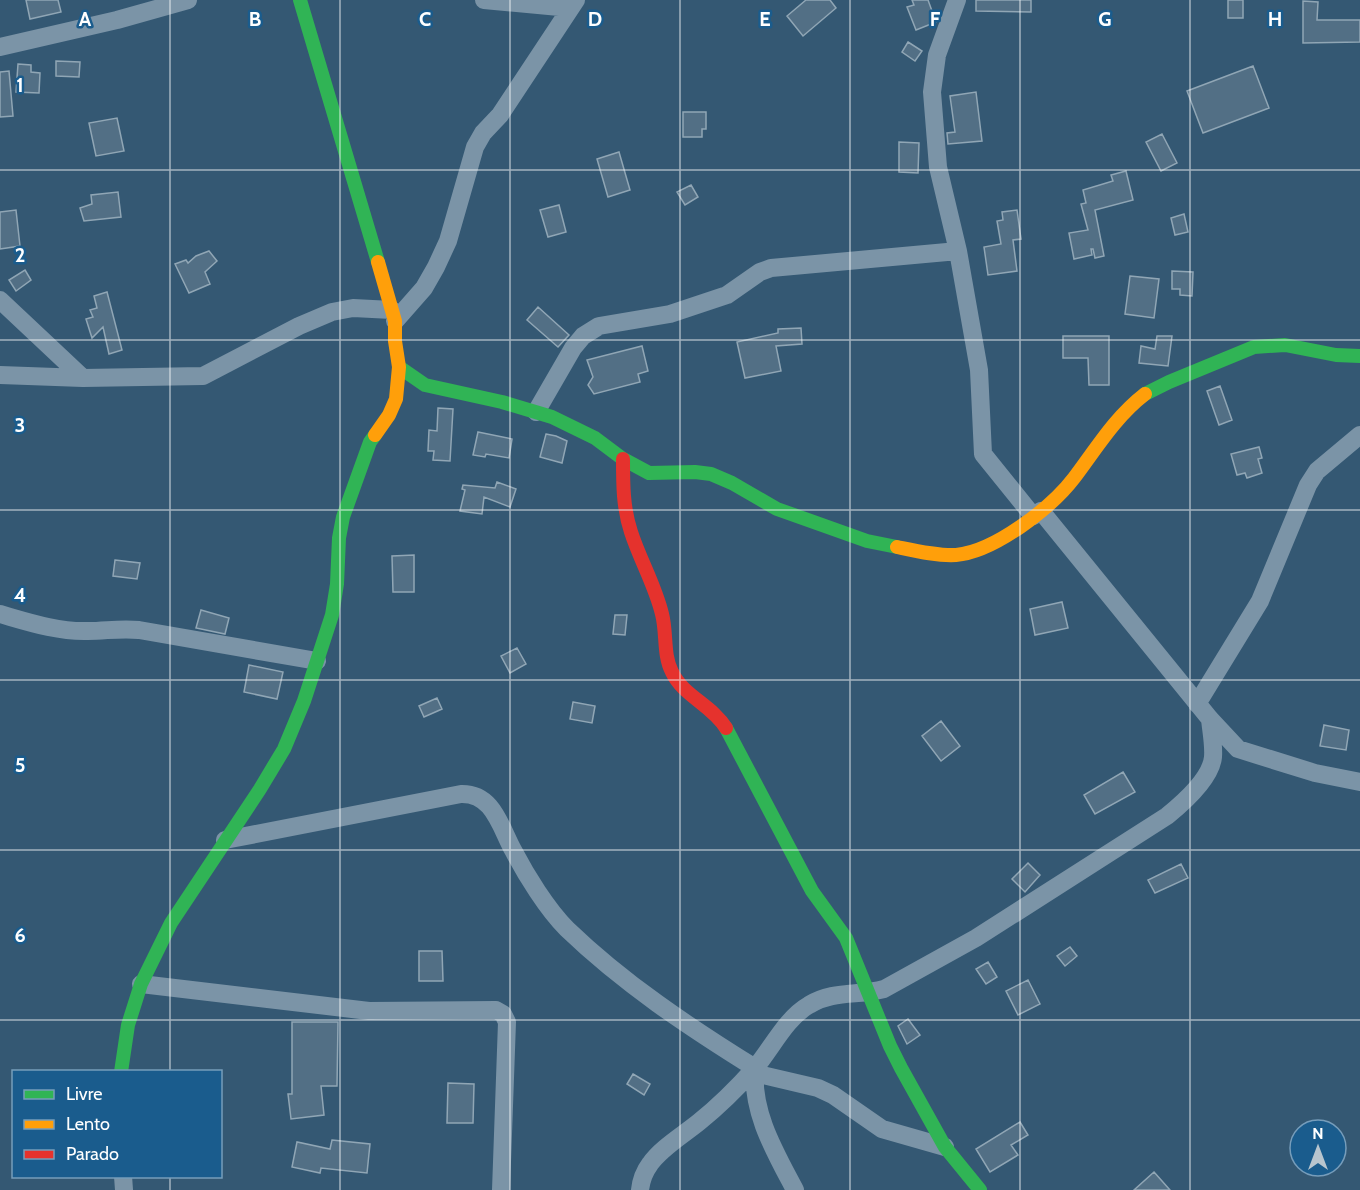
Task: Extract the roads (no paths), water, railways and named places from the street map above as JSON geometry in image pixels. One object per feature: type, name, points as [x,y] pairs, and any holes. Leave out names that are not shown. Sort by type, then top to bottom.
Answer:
[{"type":"street","points":[[0,47],[117,20],[188,0]]},
{"type":"street","points":[[122,1070],[128,1025],[141,984],[171,923],[284,749],[304,701],[332,615],[343,517],[370,442],[389,415],[396,399],[399,367],[393,315],[300,0]]},
{"type":"street","points":[[484,0],[573,4]]},
{"type":"street","points":[[957,0],[938,55],[932,92],[938,167],[958,251],[979,370],[983,454],[1033,516]]},
{"type":"street","points":[[393,315],[424,288],[448,241],[475,147],[531,70],[541,50],[573,4]]},
{"type":"street","points":[[536,412],[573,348],[583,336],[599,326],[670,314],[727,295],[760,272],[771,268],[958,251]]},
{"type":"street","points":[[0,300],[83,378]]},
{"type":"street","points":[[0,375],[83,378],[203,376],[299,326],[332,312],[353,308],[393,315]]},
{"type":"street","points":[[399,367],[425,385],[502,402],[552,417],[595,438],[623,459],[650,473],[711,474],[732,483],[777,509],[867,541],[947,555],[967,553],[1018,529],[1058,497],[1074,479],[1111,426],[1143,394],[1265,344],[1280,344],[1335,355],[1360,356]]},
{"type":"street","points":[[396,399],[425,385]]},
{"type":"street","points":[[1197,704],[1260,601],[1308,485],[1317,471],[1360,435]]},
{"type":"street","points":[[623,459],[626,515],[651,577],[663,617],[671,671],[686,690],[708,707],[724,725],[812,891],[846,938],[890,1047],[945,1147],[980,1190]]},
{"type":"street","points":[[1033,516],[1041,511],[1209,719],[1238,749],[1315,773],[1360,782]]},
{"type":"street","points":[[1018,529],[1054,527]]},
{"type":"street","points":[[0,614],[68,630],[87,631],[115,628],[139,630],[317,661]]},
{"type":"street","points":[[640,1190],[650,1163],[723,1101],[754,1070],[788,1025],[808,1005],[843,993],[868,994],[884,989],[976,938],[1167,816],[1198,785],[1213,757],[1209,719]]},
{"type":"street","points":[[1213,757],[1238,749]]},
{"type":"street","points":[[225,840],[461,794],[471,794],[482,798],[491,807],[522,867],[566,928],[614,970],[706,1038],[754,1070],[818,1088],[833,1095],[882,1129],[945,1147]]},
{"type":"street","points":[[141,984],[369,1011],[496,1010],[503,1014],[507,1022],[501,1190]]},
{"type":"street","points":[[754,1070],[759,1112],[768,1137],[795,1190]]}]
